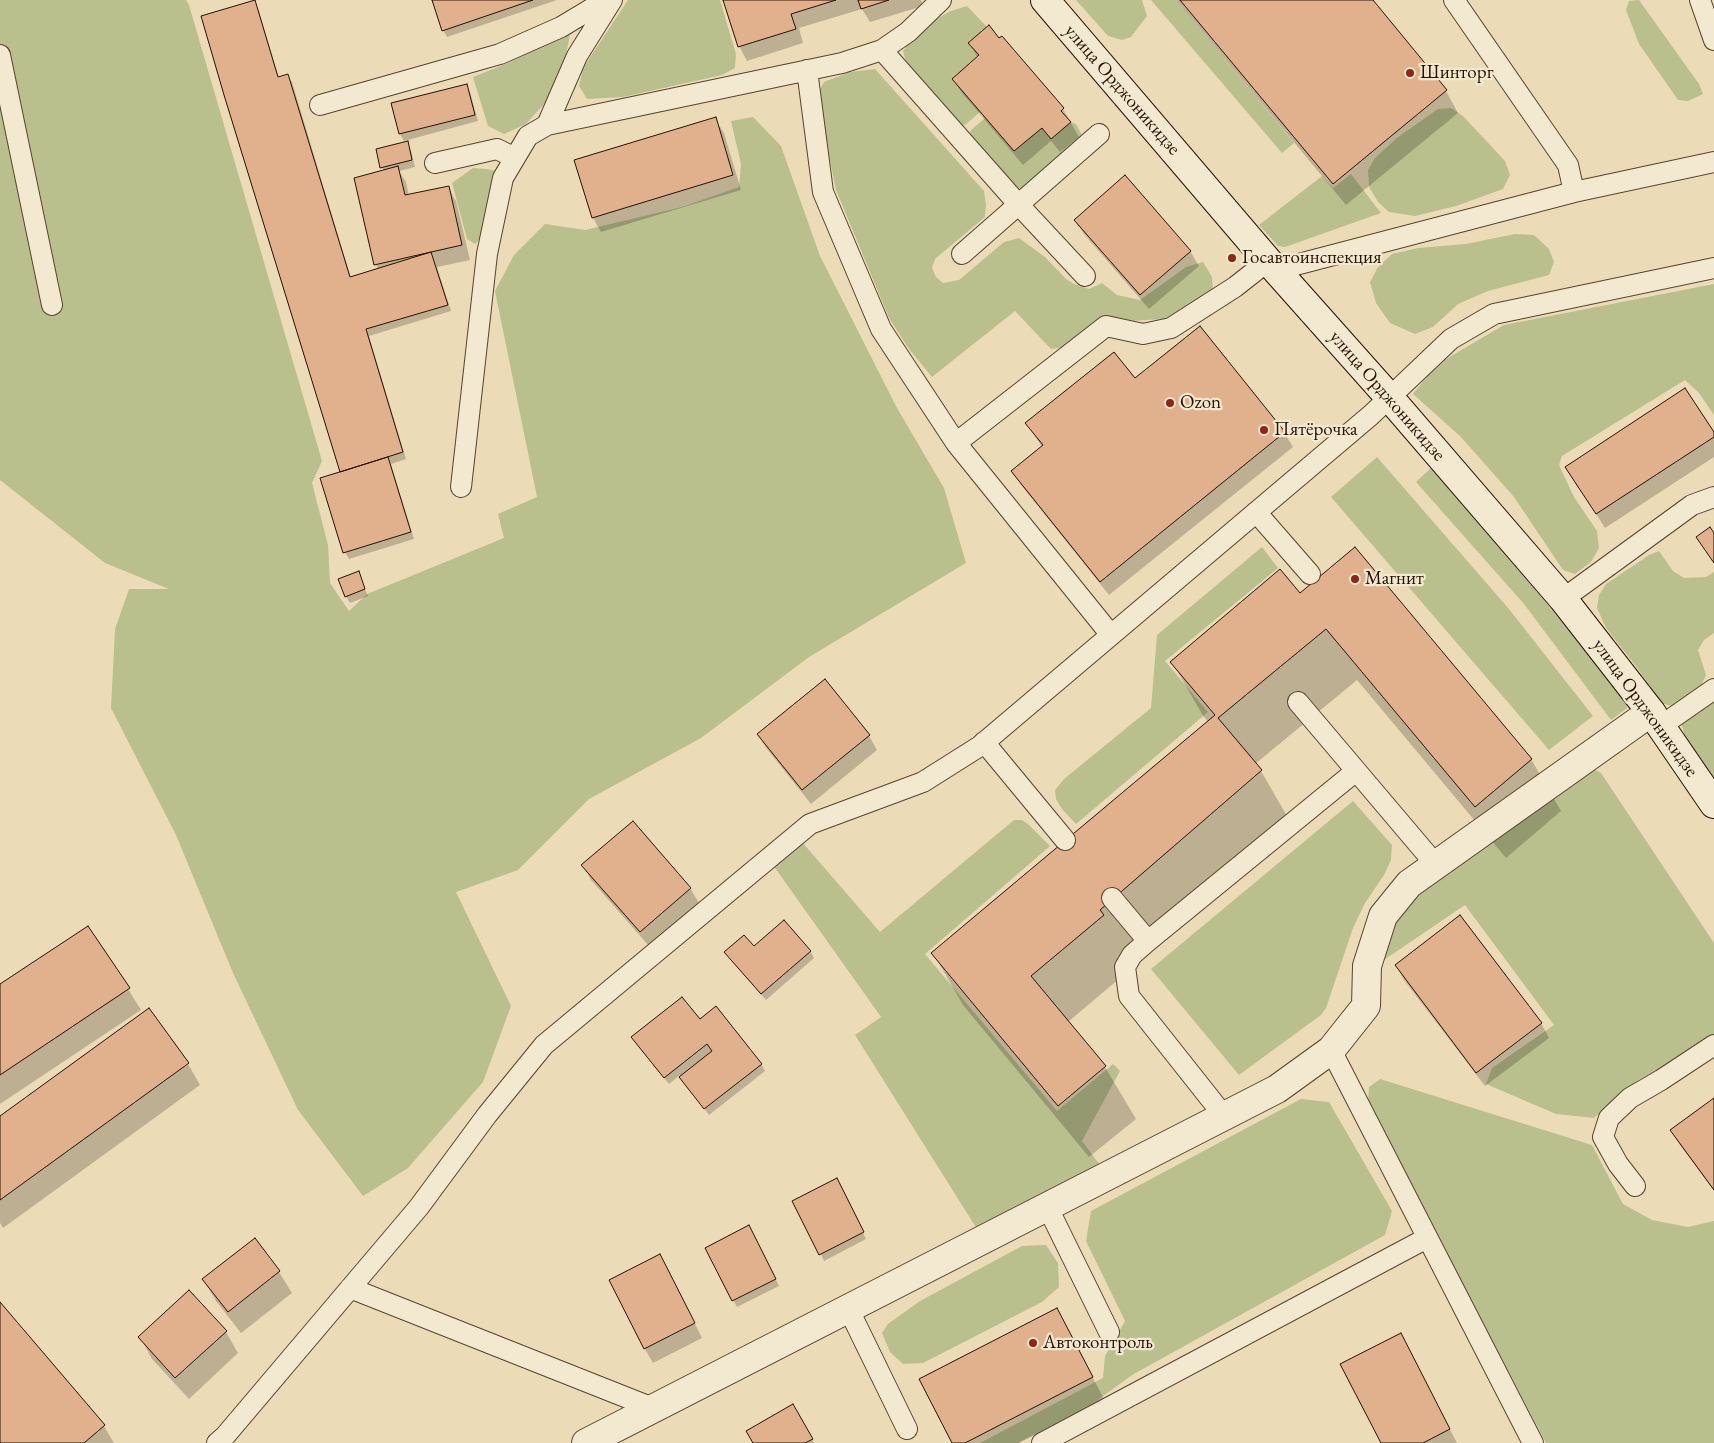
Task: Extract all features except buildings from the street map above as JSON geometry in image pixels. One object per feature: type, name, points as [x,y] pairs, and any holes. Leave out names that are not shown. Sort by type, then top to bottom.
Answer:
[{"type":"street","name":"улица Орджоникидзе","points":[[1045,0],[1272,266],[1389,397],[1563,599],[1656,719],[1714,804]]},
{"type":"street","points":[[586,1443],[1277,1088],[1330,1050],[1366,1006],[1367,966],[1383,916],[1409,884],[1656,719]]},
{"type":"lane","points":[[320,104],[500,54],[561,27],[606,0]]},
{"type":"lane","points":[[547,124],[577,56],[612,0]]},
{"type":"lane","points":[[461,487],[487,254],[503,178],[528,136],[547,124],[842,63],[882,50],[908,32],[941,0]]},
{"type":"lane","points":[[1454,0],[1568,165],[1574,192]]},
{"type":"lane","points":[[1700,0],[1714,40]]},
{"type":"lane","points":[[882,50],[1018,204],[1085,276]]},
{"type":"lane","points":[[0,55],[52,305]]},
{"type":"lane","points":[[807,70],[823,192],[881,328],[956,443],[1111,635]]},
{"type":"lane","points":[[962,254],[1099,134]]},
{"type":"lane","points":[[435,163],[497,150],[515,158]]},
{"type":"lane","points":[[956,443],[1106,326],[1143,334],[1171,328],[1272,266],[1574,192],[1714,162]]},
{"type":"lane","points":[[217,1443],[225,1436],[419,1207],[487,1115],[544,1045],[810,824],[923,782],[984,742],[1371,415],[1451,339],[1494,314],[1714,268]]},
{"type":"lane","points":[[1563,599],[1692,505],[1714,497]]},
{"type":"lane","points":[[1256,512],[1310,574]]},
{"type":"lane","points":[[1656,719],[1714,689]]},
{"type":"lane","points":[[1298,702],[1436,865]]},
{"type":"lane","points":[[984,742],[1065,840]]},
{"type":"lane","points":[[1224,1116],[1129,996],[1125,967],[1132,954],[1356,771]]},
{"type":"lane","points":[[1112,898],[1148,941]]},
{"type":"lane","points":[[1635,1186],[1618,1164],[1603,1137],[1609,1118],[1630,1098],[1714,1045]]},
{"type":"lane","points":[[1330,1050],[1533,1443]]},
{"type":"lane","points":[[1047,1206],[1109,1332]]},
{"type":"lane","points":[[1042,1443],[1428,1238]]},
{"type":"lane","points":[[350,1288],[653,1408]]},
{"type":"lane","points":[[848,1308],[907,1429]]},
{"type":"green space","points":[[0,0],[186,0],[189,5],[322,461],[312,483],[328,545],[330,583],[349,611],[367,594],[504,538],[498,514],[537,497],[495,291],[514,255],[545,224],[585,230],[682,207],[739,187],[741,164],[731,121],[753,117],[781,146],[820,256],[897,408],[944,488],[966,563],[809,657],[701,738],[589,799],[518,870],[456,892],[511,1006],[483,1082],[408,1168],[363,1196],[298,1110],[233,973],[176,835],[111,708],[115,629],[129,589],[169,589],[105,563],[0,480]]},
{"type":"green space","points":[[628,0],[720,0],[736,54],[735,68],[722,75],[623,97],[587,99],[579,86],[583,68]]},
{"type":"green space","points":[[1076,0],[1142,0],[1147,16],[1131,37],[1122,40],[1108,36]]},
{"type":"green space","points":[[1151,0],[1176,0],[1294,143],[1282,153]]},
{"type":"green space","points":[[1639,0],[1699,84],[1703,94],[1688,101],[1678,100],[1639,44],[1626,10],[1629,1]]},
{"type":"green space","points":[[967,6],[987,27],[968,43],[979,55],[952,79],[980,112],[965,125],[953,125],[907,66],[903,51],[910,41],[929,23],[951,11]]},
{"type":"green space","points":[[570,35],[565,59],[545,103],[526,124],[504,134],[488,126],[473,77],[508,63],[552,40]]},
{"type":"green space","points":[[875,69],[984,191],[985,217],[935,259],[932,268],[936,277],[943,283],[959,280],[1004,242],[1019,238],[1045,257],[1066,279],[1089,289],[1102,283],[1117,295],[1140,300],[1186,267],[1203,262],[1212,277],[1213,290],[1196,304],[1164,319],[1130,321],[1108,318],[1073,346],[1051,349],[1015,311],[932,377],[909,349],[889,318],[836,190],[817,95],[824,82],[850,72]]},
{"type":"green space","points":[[1451,108],[1463,116],[1505,161],[1510,175],[1503,189],[1456,206],[1415,216],[1389,212],[1378,202],[1369,187],[1368,170],[1375,158],[1398,137],[1438,109]]},
{"type":"green space","points":[[985,118],[1014,151],[1042,128],[1051,139],[1071,122],[1076,124],[1082,135],[1081,142],[1022,189],[1011,185],[969,135],[971,130]]},
{"type":"green space","points":[[473,168],[496,171],[485,234],[475,244],[467,239],[452,183]]},
{"type":"green space","points":[[1351,174],[1381,213],[1285,247],[1278,246],[1259,225],[1322,176],[1333,188]]},
{"type":"green space","points":[[1515,234],[1534,235],[1549,249],[1554,262],[1549,275],[1488,291],[1458,304],[1433,327],[1415,334],[1390,323],[1376,303],[1370,282],[1378,267],[1392,254],[1418,248],[1466,244]]},
{"type":"green space","points":[[1714,284],[1714,415],[1699,393],[1685,380],[1562,456],[1559,465],[1574,497],[1597,531],[1599,548],[1591,562],[1575,574],[1563,570],[1514,497],[1461,437],[1413,394],[1429,374],[1446,359],[1504,325]]},
{"type":"green space","points":[[1377,457],[1509,609],[1593,716],[1549,750],[1331,497]]},
{"type":"green space","points":[[1432,467],[1626,701],[1627,708],[1611,720],[1524,604],[1416,482]]},
{"type":"green space","points":[[1262,547],[1278,568],[1165,661],[1208,712],[1076,824],[1062,809],[1056,799],[1055,790],[1064,779],[1151,708],[1157,635]]},
{"type":"green space","points":[[1659,551],[1673,571],[1684,578],[1706,577],[1714,572],[1714,633],[1704,640],[1698,650],[1706,675],[1700,688],[1689,698],[1671,706],[1662,703],[1606,628],[1597,608],[1599,595],[1606,584],[1649,555]]},
{"type":"green space","points":[[1712,702],[1714,703],[1714,780],[1687,742],[1681,723]]},
{"type":"green space","points":[[1590,767],[1601,773],[1714,943],[1714,1036],[1676,1060],[1638,1080],[1594,1118],[1556,1114],[1486,1084],[1492,1068],[1554,1025],[1465,905],[1381,962],[1391,926],[1416,888]]},
{"type":"green space","points":[[1353,801],[1392,845],[1391,860],[1384,875],[1365,903],[1353,928],[1326,1008],[1321,1015],[1239,1075],[1151,969]]},
{"type":"green space","points":[[1014,820],[1022,820],[1029,825],[1050,846],[925,954],[1057,1111],[1113,1064],[1120,1071],[1082,1141],[1100,1165],[977,1229],[855,1035],[881,1017],[773,865],[802,842],[880,932]]},
{"type":"green space","points":[[1380,1079],[1592,1145],[1623,1204],[1652,1220],[1688,1227],[1714,1221],[1714,1443],[1546,1443],[1368,1103],[1369,1087]]},
{"type":"green space","points":[[1301,1099],[1329,1102],[1392,1211],[1385,1235],[1132,1375],[1095,1402],[1018,1443],[980,1443],[1103,1378],[1105,1356],[1125,1321],[1086,1241],[1091,1211]]},
{"type":"green space","points":[[1046,1245],[1058,1263],[1059,1287],[1042,1302],[923,1363],[903,1364],[890,1352],[882,1333],[888,1324],[920,1301],[1022,1246]]},
{"type":"place","name":"Шинторг","points":[[1410,73]]},
{"type":"place","name":"Госавтоинспекция","points":[[1232,258]]},
{"type":"place","name":"Ozon","points":[[1170,403]]},
{"type":"place","name":"Пятёрочка","points":[[1264,430]]},
{"type":"place","name":"Магнит","points":[[1355,579]]},
{"type":"place","name":"Автоконтроль","points":[[1033,1343]]}]
